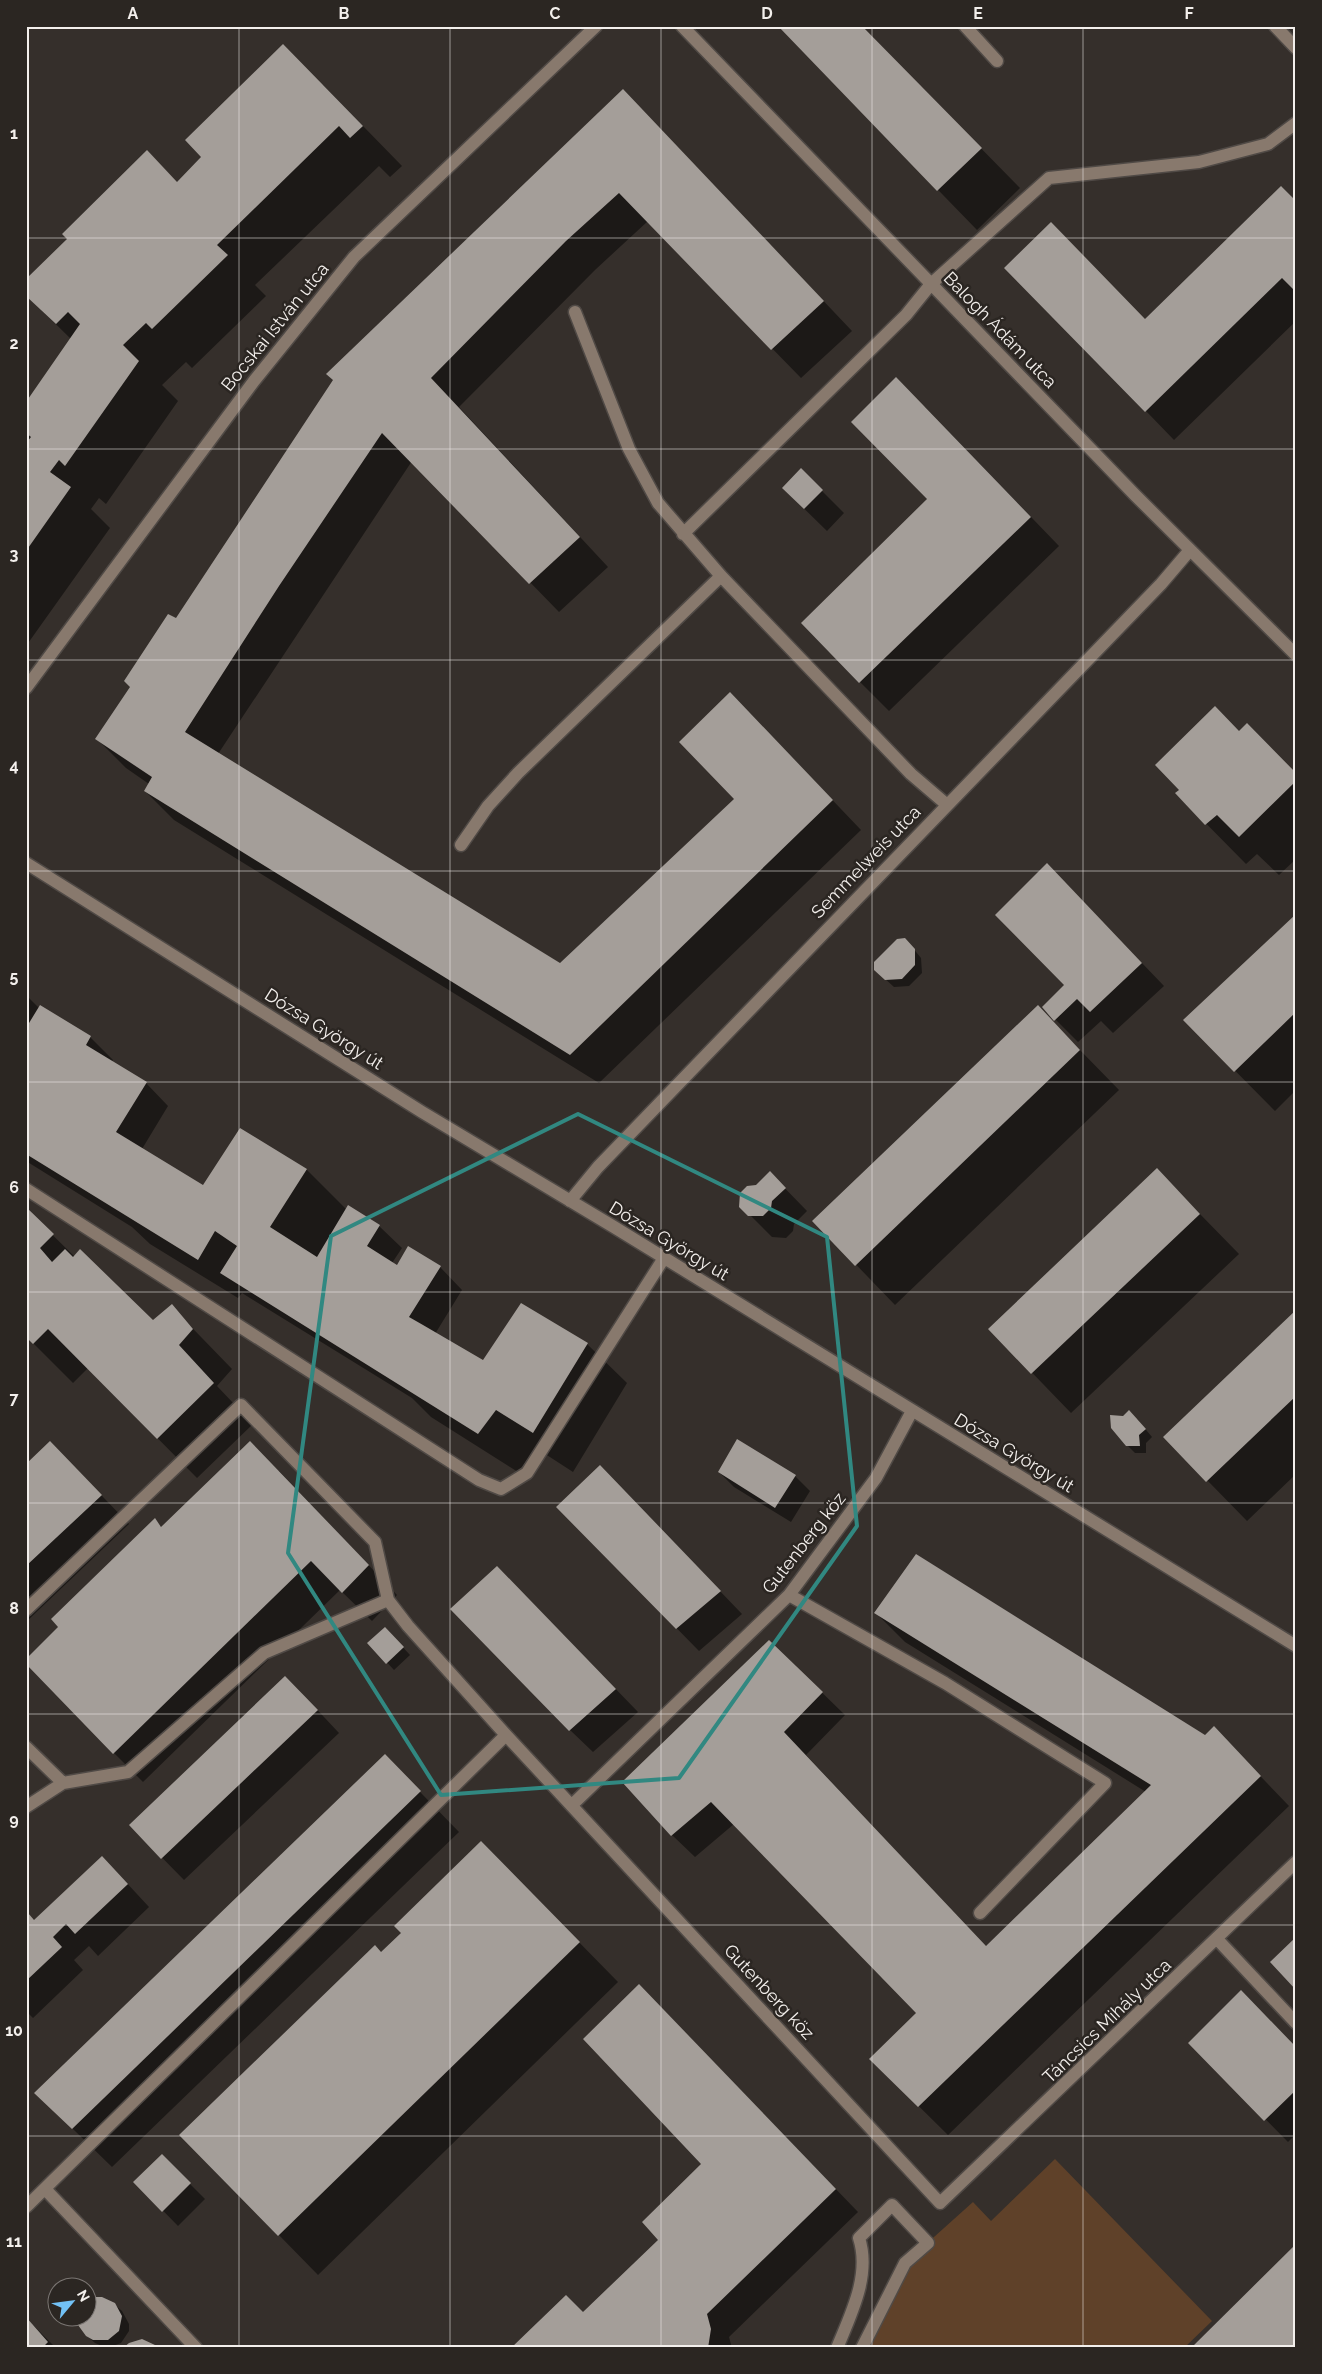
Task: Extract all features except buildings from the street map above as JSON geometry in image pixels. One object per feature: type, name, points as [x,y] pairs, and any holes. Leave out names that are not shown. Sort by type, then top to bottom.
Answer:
[{"type":"street","name":"Bocskai István utca","points":[[26,688],[254,381],[354,257],[596,26]]},
{"type":"street","name":"Balogh Ádám utca","points":[[682,26],[1190,550],[1296,655]]},
{"type":"street","points":[[965,26],[997,61]]},
{"type":"street","points":[[1275,26],[1296,48]]},
{"type":"street","points":[[683,534],[906,315],[931,284],[1049,178],[1199,162],[1268,144],[1296,123]]},
{"type":"street","points":[[575,312],[629,449],[658,503],[721,576],[911,774],[946,804]]},
{"type":"street","name":"Semmelweis utca","points":[[570,1201],[598,1167],[946,804],[1161,584],[1190,550]]},
{"type":"street","points":[[461,845],[488,806],[518,773],[721,576]]},
{"type":"street","name":"Dózsa György út","points":[[26,863],[438,1121],[1296,1646]]},
{"type":"street","points":[[26,1189],[479,1480],[501,1489],[527,1473],[664,1258]]},
{"type":"street","points":[[26,1610],[241,1405],[375,1542],[388,1600],[264,1653],[128,1772],[63,1783],[26,1807]]},
{"type":"street","name":"Gutenberg köz","points":[[572,1805],[789,1595],[876,1478],[912,1411]]},
{"type":"street","points":[[789,1595],[946,1683],[1105,1783],[980,1913]]},
{"type":"street","name":"Gutenberg köz","points":[[388,1600],[408,1626],[506,1735],[940,2203]]},
{"type":"street","points":[[26,2207],[506,1735]]},
{"type":"street","points":[[26,1746],[63,1783]]},
{"type":"street","name":"Táncsics Mihály utca","points":[[940,2203],[1296,1862]]},
{"type":"street","points":[[1217,1939],[1296,2023]]},
{"type":"street","points":[[45,2189],[196,2348]]},
{"type":"street","points":[[837,2348],[853,2310],[861,2278],[863,2250],[859,2238],[892,2205],[928,2243],[905,2263],[862,2348]]},
{"type":"highlighted area","points":[[578,1114],[827,1237],[857,1526],[679,1778],[441,1795],[288,1553],[331,1236]]},
{"type":"shaded area","points":[[1055,2159],[1212,2321],[1184,2348],[862,2348],[905,2263],[973,2202],[991,2221]]}]
